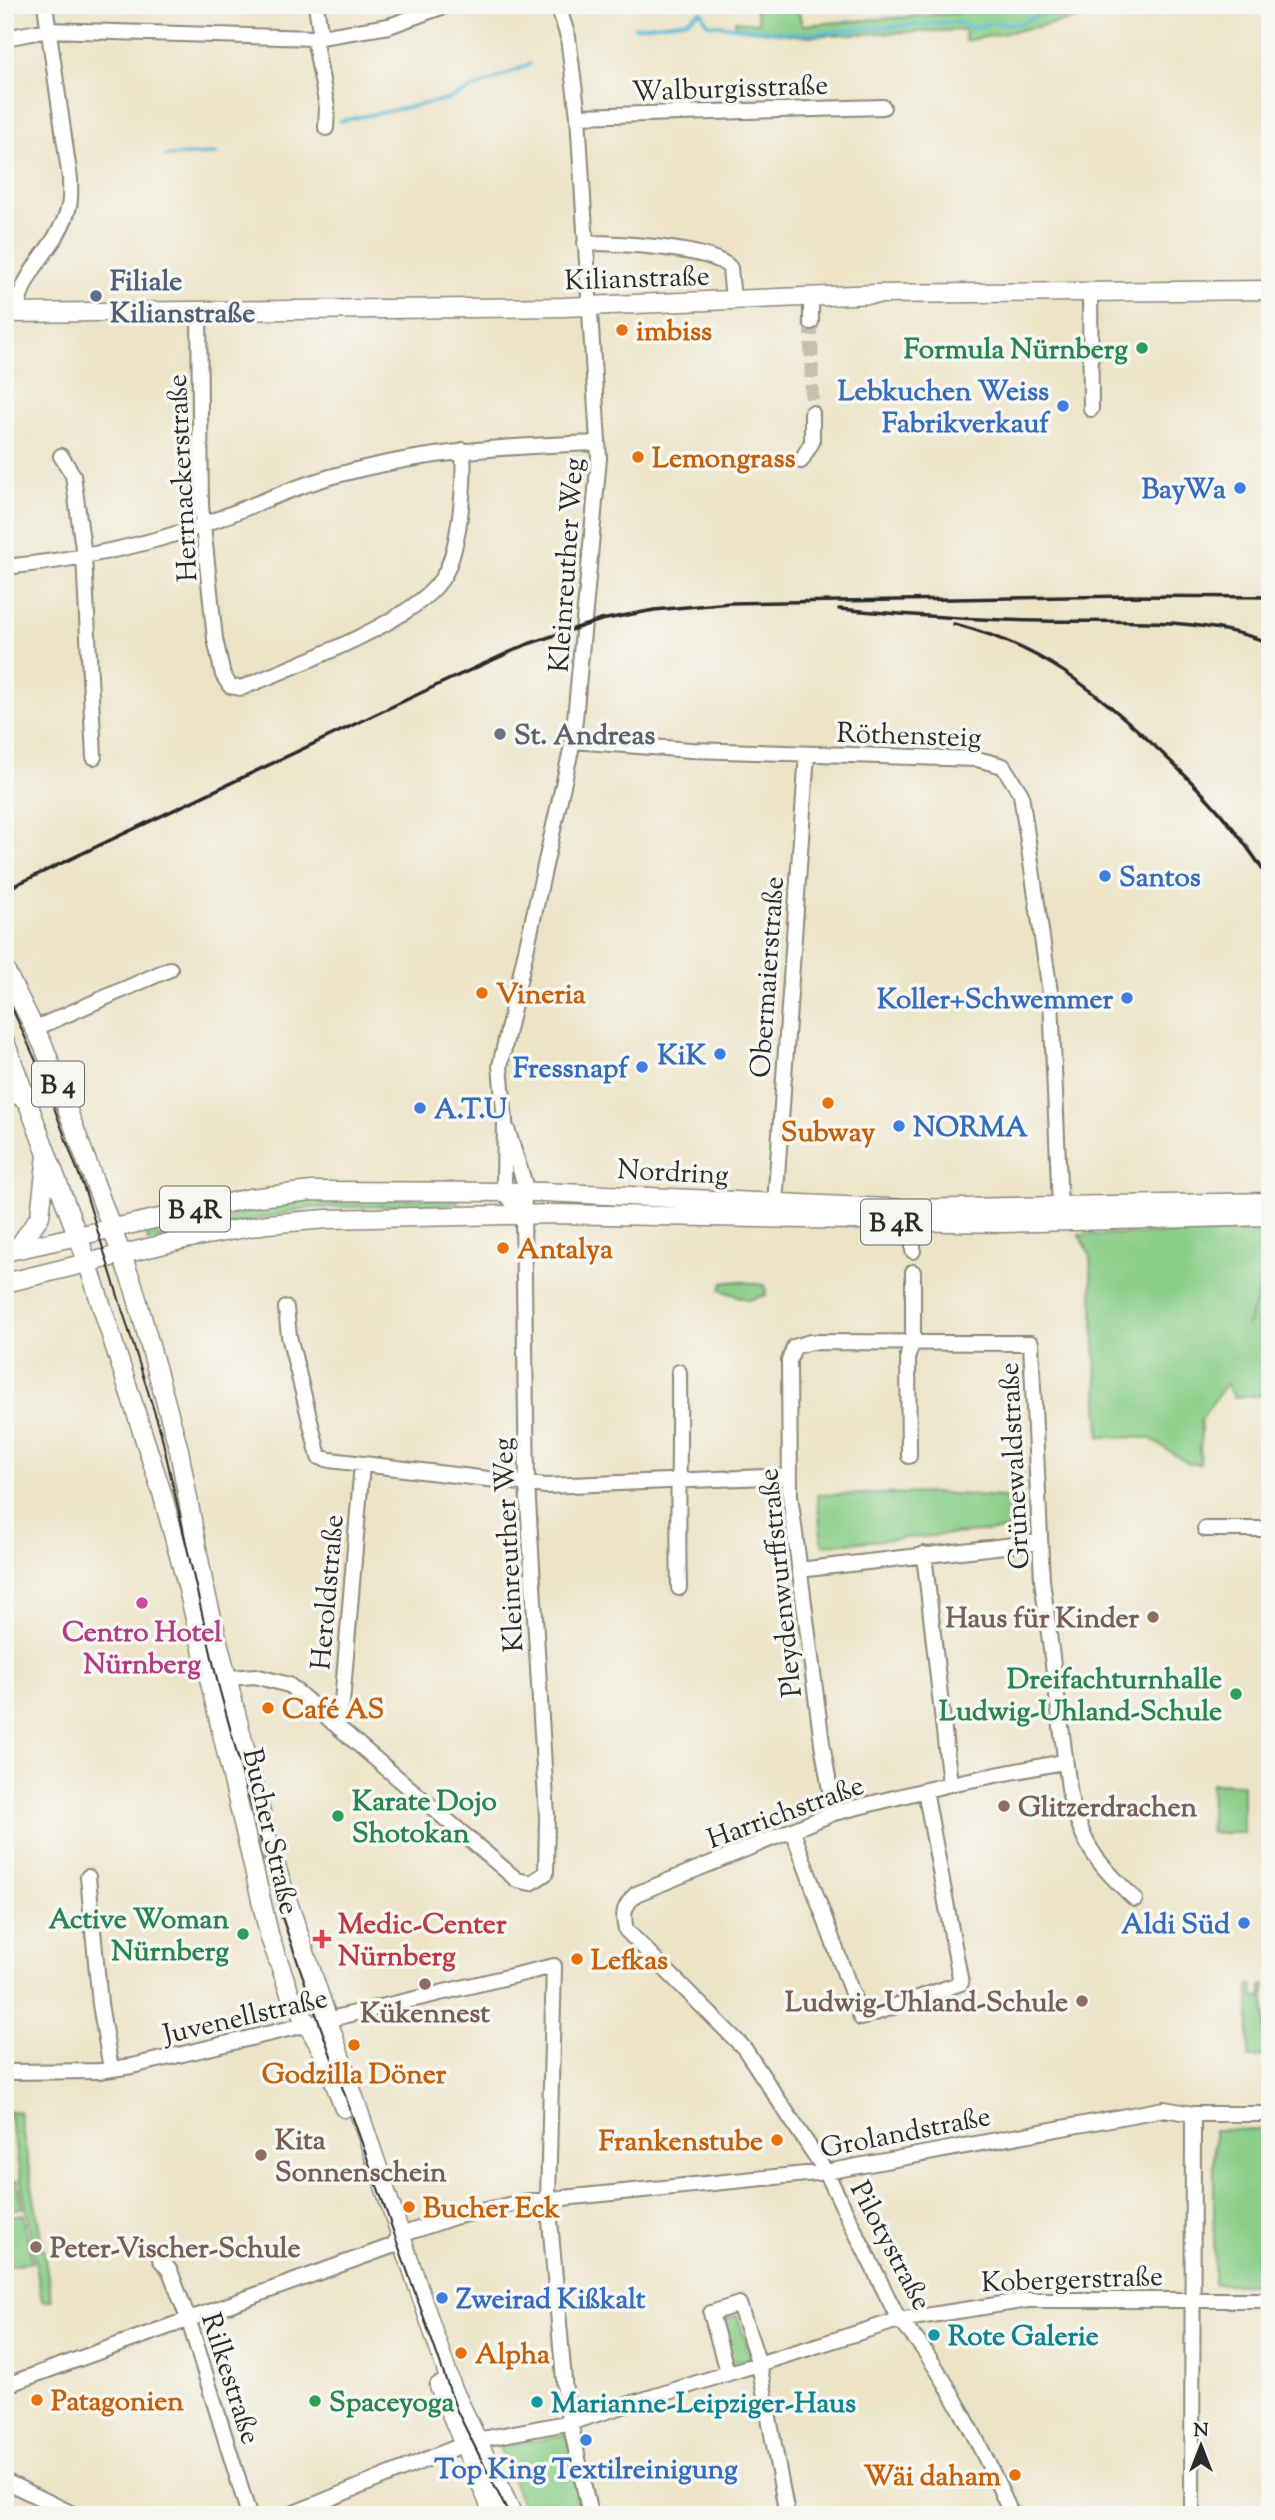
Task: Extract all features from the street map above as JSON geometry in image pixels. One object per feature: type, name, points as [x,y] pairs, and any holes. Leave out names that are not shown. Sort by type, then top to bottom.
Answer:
[{"type":"main road","name":"Kilianstraße","points":[[11,313],[589,306],[811,296],[1270,290]]},
{"type":"main road","name":"B 4","points":[[5,970],[36,1028],[112,1228]]},
{"type":"main road","name":"B 4","points":[[7,1056],[29,1104],[87,1261]]},
{"type":"main road","points":[[11,1251],[40,1216],[47,1152]]},
{"type":"main road","name":"Nordring","points":[[78,1235],[250,1198],[297,1192],[526,1192],[908,1209],[1270,1202]]},
{"type":"main road","name":"Nordring","points":[[87,1261],[243,1227],[288,1221],[523,1215],[913,1223],[1270,1216]]},
{"type":"main road","name":"Bucher Straße","points":[[112,1228],[152,1344],[179,1450],[218,1679],[267,1929],[286,1986],[330,2070],[396,2240],[452,2387],[494,2515]]},
{"type":"main road","name":"B 4R","points":[[11,1251],[78,1235]]},
{"type":"main road","name":"Bucher Straße","points":[[87,1261],[162,1493],[265,1833],[330,2020],[396,2240]]},
{"type":"main road","name":"B 4R","points":[[5,1283],[87,1261]]},
{"type":"main road","name":"Bucher Straße","points":[[470,2442],[513,2515]]},
{"type":"street","points":[[11,313],[21,288],[61,230],[70,204],[70,178],[46,5]]},
{"type":"street","points":[[316,5],[317,37],[327,107],[326,128]]},
{"type":"street","points":[[5,38],[48,30],[317,37],[389,26],[447,5]]},
{"type":"street","name":"Kleinreuther Weg","points":[[333,1723],[517,1880],[531,1883],[546,1873],[547,1817],[527,1484],[523,1215],[526,1192],[523,1173],[505,1121],[500,1087],[502,1049],[573,741],[596,519],[598,443],[578,116],[568,37],[558,5]]},
{"type":"street","name":"Walburgisstraße","points":[[578,116],[883,107]]},
{"type":"street","points":[[585,243],[638,244],[715,258],[730,268],[733,300]]},
{"type":"street","points":[[1090,292],[1091,409]]},
{"type":"street","points":[[811,296],[811,322]]},
{"type":"street","name":"Herrnackerstraße","points":[[199,310],[202,523],[215,639],[223,675],[230,686],[241,688],[366,633],[431,592],[442,580],[453,551],[463,450]]},
{"type":"street","points":[[801,461],[812,442],[812,413]]},
{"type":"street","points":[[5,567],[85,556],[184,532],[202,523],[339,474],[463,450],[598,443]]},
{"type":"street","points":[[61,456],[73,475],[85,556],[94,757]]},
{"type":"street","name":"Röthensteig","points":[[573,741],[597,745],[991,761],[1003,766],[1018,786],[1051,999],[1060,1208]]},
{"type":"street","name":"Obermaierstraße","points":[[775,1204],[807,754]]},
{"type":"street","points":[[36,1028],[170,969]]},
{"type":"street","points":[[5,1090],[29,1104]]},
{"type":"street","name":"Kleinreuther Weg","points":[[505,1121],[502,1160],[505,1194]]},
{"type":"street","points":[[505,1194],[523,1215]]},
{"type":"street","points":[[913,1223],[913,1251]]},
{"type":"street","points":[[909,1456],[908,1355],[913,1342],[913,1272]]},
{"type":"street","points":[[286,1308],[289,1336],[319,1457],[527,1484],[789,1476]]},
{"type":"street","name":"Pleydenwurffstraße","points":[[834,1813],[799,1570],[789,1476],[789,1361],[794,1347],[810,1342],[913,1342]]},
{"type":"street","name":"Grünewaldstraße","points":[[913,1342],[1031,1343],[1039,1542],[1063,1762],[1079,1829],[1088,1848],[1098,1864],[1135,1899]]},
{"type":"street","points":[[679,1372],[679,1588]]},
{"type":"street","name":"Heroldstraße","points":[[333,1723],[342,1703],[362,1464]]},
{"type":"street","points":[[1205,1529],[1270,1529]]},
{"type":"street","points":[[799,1570],[1039,1542]]},
{"type":"street","points":[[924,1554],[950,1784]]},
{"type":"street","points":[[218,1679],[255,1676],[289,1685],[333,1723]]},
{"type":"street","name":"Harrichstraße","points":[[622,1917],[625,1905],[636,1894],[834,1813],[950,1784],[1063,1762]]},
{"type":"street","points":[[793,1832],[861,2018],[961,1983],[925,1790]]},
{"type":"street","points":[[88,1877],[100,2004],[111,2069]]},
{"type":"street","name":"Pilotystraße","points":[[622,1917],[626,1930],[744,2048],[826,2172],[899,2320],[917,2339],[963,2418],[1010,2511],[1017,2515]]},
{"type":"street","name":"Juvenellstraße","points":[[5,2072],[111,2069],[554,1966],[548,2198]]},
{"type":"street","name":"Grolandstraße","points":[[15,2382],[189,2321],[396,2240],[489,2208],[548,2198],[826,2172],[1164,2109],[1193,2114],[1270,2114]]},
{"type":"street","points":[[1192,2515],[1195,2299],[1193,2114]]},
{"type":"street","points":[[548,2198],[566,2403],[590,2515]]},
{"type":"street","name":"Rilkestraße","points":[[160,2259],[170,2271],[189,2321],[249,2515]]},
{"type":"street","name":"Kobergerstraße","points":[[572,2422],[899,2320],[1028,2300],[1270,2300]]},
{"type":"street","points":[[727,2372],[711,2313],[740,2304],[759,2364],[787,2515]]},
{"type":"street","points":[[289,2515],[470,2442],[572,2422]]},
{"type":"street","points":[[5,2481],[75,2515]]},
{"type":"green space","points":[[754,5],[797,5],[802,25],[957,13],[956,5],[1177,5],[1145,15],[1097,15],[965,41],[965,30],[802,36],[735,28],[735,21],[759,23]]},
{"type":"green space","points":[[313,1199],[458,1199],[458,1204],[309,1208],[148,1242],[146,1233]]},
{"type":"green space","points":[[1270,1232],[1270,1260],[1246,1328],[1270,1267],[1270,1395],[1234,1397],[1226,1384],[1201,1419],[1200,1464],[1189,1464],[1149,1438],[1100,1437],[1090,1255],[1079,1235]]},
{"type":"green space","points":[[738,1281],[765,1285],[766,1295],[749,1300],[720,1290],[723,1283]]},
{"type":"green space","points":[[937,1493],[1016,1498],[1016,1529],[822,1545],[817,1495]]},
{"type":"green space","points":[[1211,1783],[1243,1784],[1243,1833],[1210,1833]]},
{"type":"green space","points":[[1249,1985],[1253,1985],[1254,1998],[1262,1998],[1262,1985],[1265,1985],[1265,2057],[1249,2058]]},
{"type":"green space","points":[[19,2111],[52,2300],[42,2301],[9,2112]]},
{"type":"green space","points":[[1270,2129],[1270,2284],[1214,2284],[1214,2130]]},
{"type":"green space","points":[[17,2181],[22,2208],[5,2210],[5,2183]]},
{"type":"green space","points":[[23,2214],[32,2262],[5,2267],[5,2217]]},
{"type":"green space","points":[[737,2315],[752,2358],[729,2364],[719,2321]]},
{"type":"green space","points":[[567,2435],[584,2515],[526,2515],[499,2447]]},
{"type":"waterway","points":[[994,23],[1019,24],[1041,14],[1073,14],[1097,6],[1131,5]]},
{"type":"waterway","points":[[1138,6],[1151,5]]},
{"type":"waterway","points":[[635,27],[686,21],[701,11],[708,24],[802,34],[956,22],[972,28],[988,24]]},
{"type":"waterway","points":[[340,121],[449,99],[530,64]]},
{"type":"waterway","points":[[166,156],[217,154]]},
{"type":"tunnel","points":[[811,322],[812,413]]},
{"type":"tram line","points":[[5,993],[40,1070],[85,1191],[161,1433],[218,1684],[281,1915],[457,2411],[509,2515]]},
{"type":"railway","points":[[5,890],[446,681],[528,644],[601,620],[654,610],[730,603],[1128,596],[1270,597]]},
{"type":"railway","points":[[839,609],[991,620],[1186,624],[1243,634],[1270,643]]},
{"type":"railway","points":[[954,624],[1014,644],[1066,673],[1090,690],[1160,751],[1206,797],[1233,828],[1270,881]]},
{"type":"place","name":"Filiale Kilianstraße","points":[[96,296]]},
{"type":"place","name":"imbiss","points":[[622,330]]},
{"type":"place","name":"Formula Nürnberg","points":[[1142,348]]},
{"type":"place","name":"Lebkuchen Weiss Fabrikverkauf","points":[[1063,406]]},
{"type":"place","name":"Lemongrass","points":[[638,457]]},
{"type":"place","name":"BayWa","points":[[1240,488]]},
{"type":"place","name":"St. Andreas","points":[[500,734]]},
{"type":"place","name":"Santos","points":[[1105,876]]},
{"type":"place","name":"Vineria","points":[[482,993]]},
{"type":"place","name":"Koller+Schwemmer","points":[[1127,998]]},
{"type":"place","name":"KiK","points":[[720,1054]]},
{"type":"place","name":"Fressnapf","points":[[642,1067]]},
{"type":"place","name":"Subway","points":[[828,1103]]},
{"type":"place","name":"A.T.U","points":[[420,1108]]},
{"type":"place","name":"NORMA","points":[[899,1126]]},
{"type":"place","name":"Antalya","points":[[503,1248]]},
{"type":"place","name":"Centro Hotel Nürnberg","points":[[142,1603]]},
{"type":"place","name":"Haus für Kinder","points":[[1153,1617]]},
{"type":"place","name":"Dreifachturnhalle Ludwig-Uhland-Schule","points":[[1236,1694]]},
{"type":"place","name":"Café AS","points":[[268,1708]]},
{"type":"place","name":"Glitzerdrachen","points":[[1004,1806]]},
{"type":"place","name":"Karate Dojo Shotokan","points":[[338,1816]]},
{"type":"place","name":"Aldi Süd","points":[[1244,1923]]},
{"type":"place","name":"Active Woman Nürnberg","points":[[243,1934]]},
{"type":"place","name":"Medic-Center Nürnberg","points":[[322,1939]]},
{"type":"place","name":"Lefkas","points":[[577,1959]]},
{"type":"place","name":"Kükennest","points":[[425,1984]]},
{"type":"place","name":"Ludwig-Uhland-Schule","points":[[1082,2001]]},
{"type":"place","name":"Godzilla Döner","points":[[354,2045]]},
{"type":"place","name":"Frankenstube","points":[[777,2140]]},
{"type":"place","name":"Kita Sonnenschein","points":[[261,2155]]},
{"type":"place","name":"Bucher Eck","points":[[409,2207]]},
{"type":"place","name":"Peter-Vischer-Schule","points":[[36,2247]]},
{"type":"place","name":"Zweirad Kißkalt","points":[[442,2298]]},
{"type":"place","name":"Rote Galerie","points":[[934,2335]]},
{"type":"place","name":"Alpha","points":[[461,2353]]},
{"type":"place","name":"Patagonien","points":[[37,2400]]},
{"type":"place","name":"Spaceyoga","points":[[315,2401]]},
{"type":"place","name":"Marianne-Leipziger-Haus","points":[[537,2402]]},
{"type":"place","name":"Top King Textilreinigung","points":[[586,2440]]},
{"type":"place","name":"Wäi daham","points":[[1015,2475]]}]
